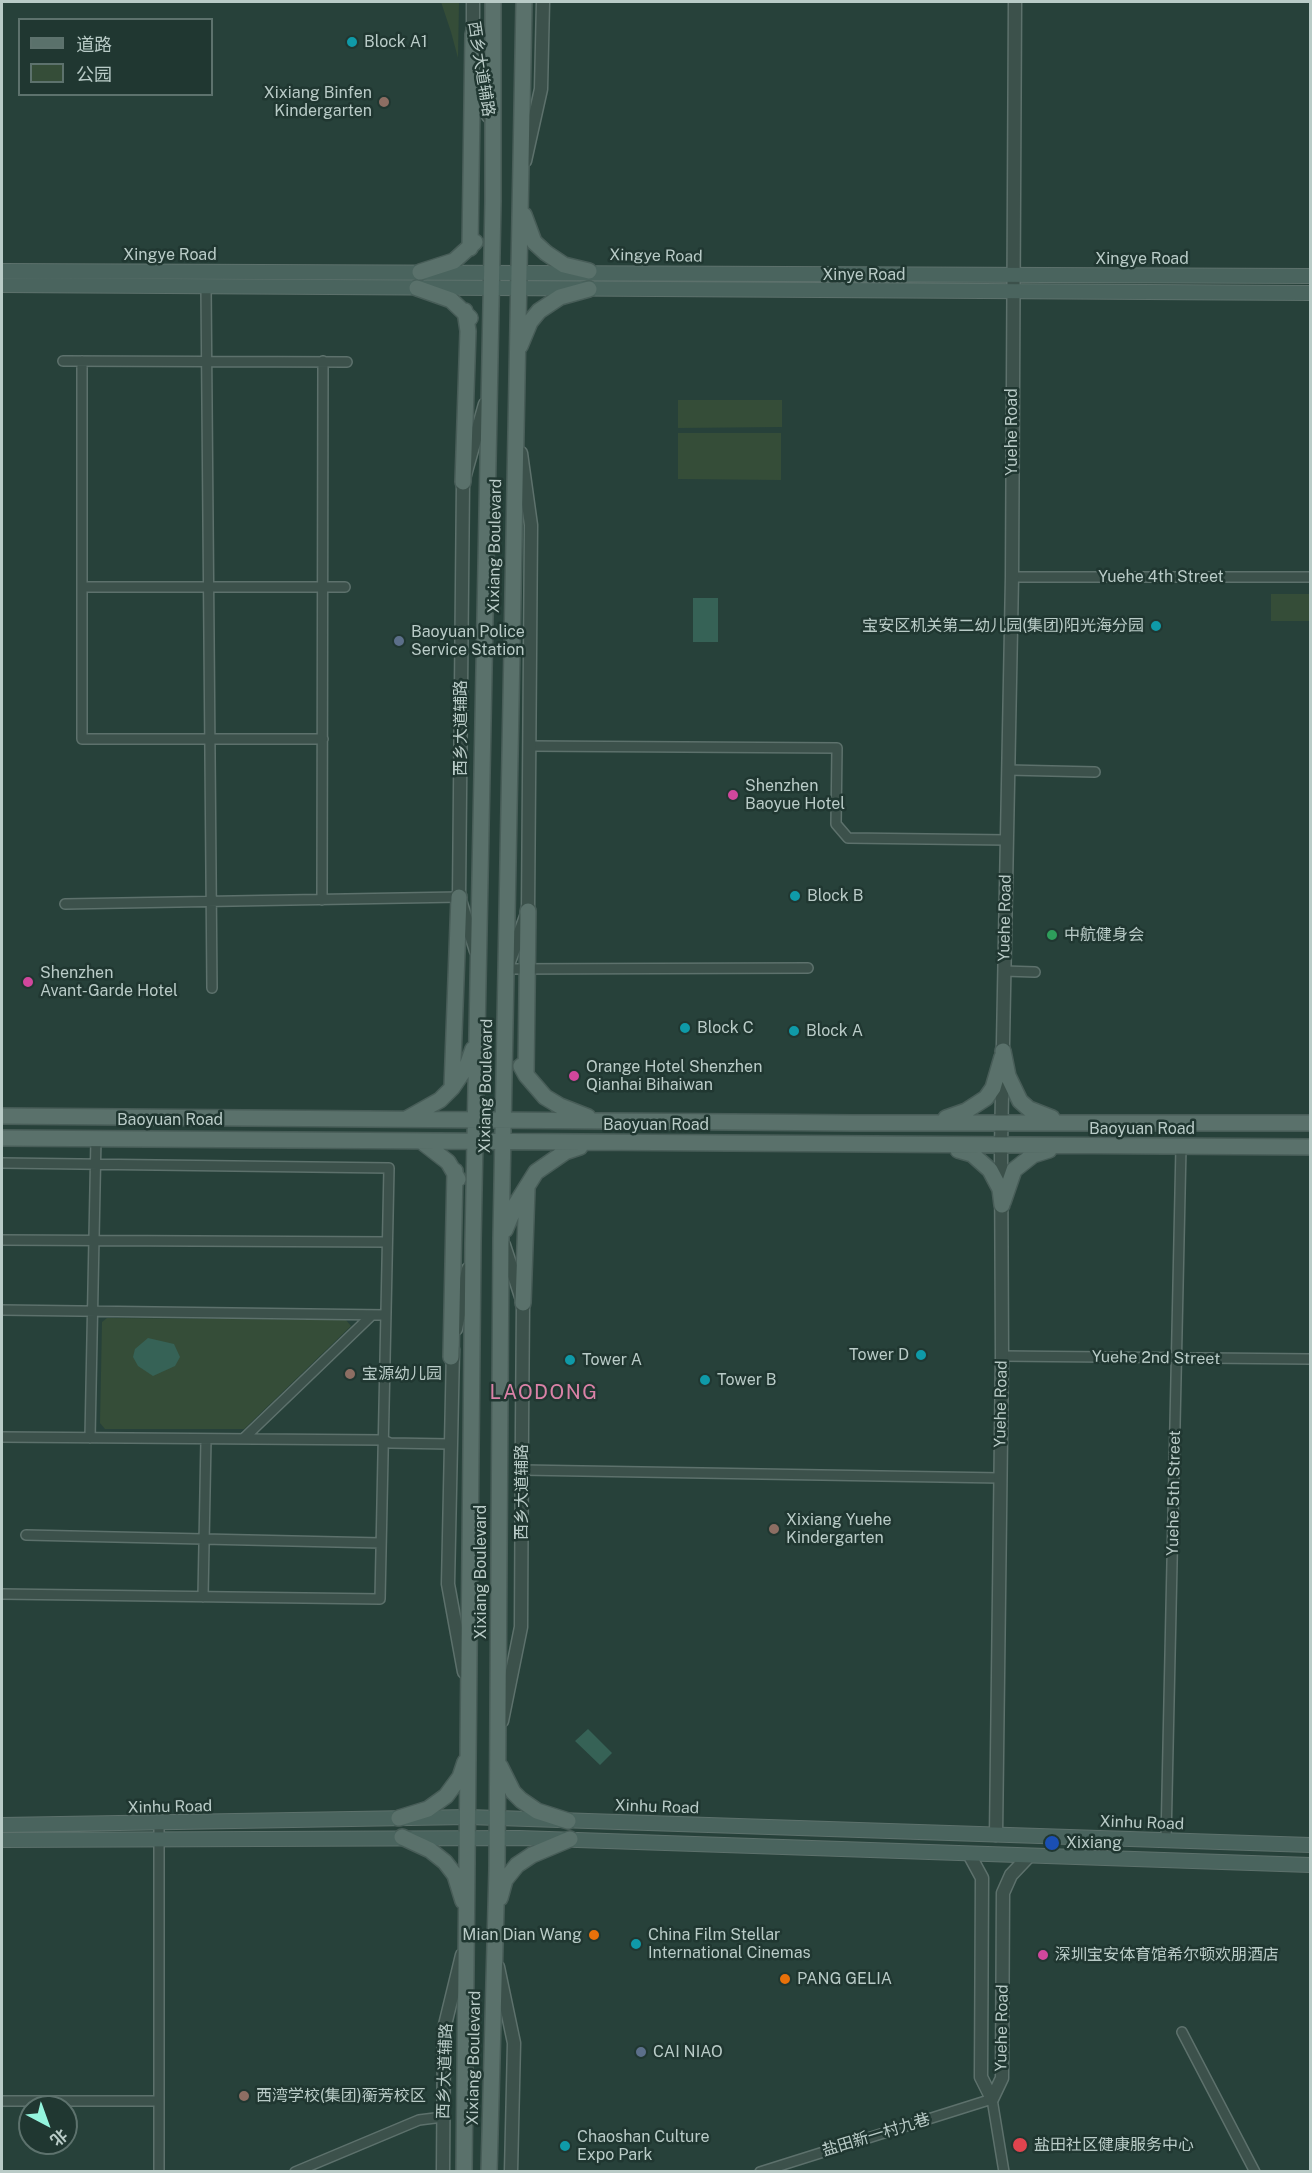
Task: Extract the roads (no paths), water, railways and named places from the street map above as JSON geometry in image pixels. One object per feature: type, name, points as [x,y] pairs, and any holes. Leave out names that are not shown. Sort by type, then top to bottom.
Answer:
[{"type":"main road","name":"Xixiang Boulevard","points":[[464,2172],[473,1242],[493,201],[493,2]]},
{"type":"main road","name":"Xixiang Boulevard","points":[[489,2172],[497,1837],[501,1238],[524,2]]},
{"type":"main road","points":[[470,248],[473,34]]},
{"type":"main road","points":[[520,200],[529,232],[540,248],[564,265],[589,271]]},
{"type":"main road","points":[[419,280],[470,248],[487,221],[493,201]]},
{"type":"main road","name":"Xingye Road","points":[[2,271],[419,280]]},
{"type":"main road","name":"Xingye Road","points":[[490,281],[519,281],[589,271],[1311,276]]},
{"type":"main road","points":[[419,280],[490,281]]},
{"type":"main road","points":[[419,280],[465,311],[483,338],[489,365]]},
{"type":"main road","name":"Xingye Road","points":[[2,285],[206,286],[419,280]]},
{"type":"main road","name":"Xinye Road","points":[[519,281],[589,289],[1311,293]]},
{"type":"main road","points":[[516,357],[524,334],[538,311],[560,297],[589,289]]},
{"type":"main road","points":[[463,482],[468,331],[465,311]]},
{"type":"main road","points":[[452,1088],[459,897]]},
{"type":"main road","points":[[525,1074],[528,911]]},
{"type":"main road","points":[[506,1020],[512,1044],[525,1074],[545,1097],[560,1107],[608,1121]]},
{"type":"main road","points":[[405,1120],[440,1100],[452,1088],[466,1066],[477,1025]]},
{"type":"main road","points":[[1003,1051],[1008,1077],[1020,1101],[1039,1114],[1079,1122]]},
{"type":"main road","points":[[927,1123],[966,1111],[986,1098],[993,1088],[1003,1051]]},
{"type":"main road","name":"Baoyuan Road","points":[[2,1116],[927,1123],[1311,1123]]},
{"type":"main road","points":[[376,1119],[386,1124],[387,1131],[385,1137],[376,1141]]},
{"type":"main road","name":"Baoyuan Road","points":[[2,1138],[1311,1147]]},
{"type":"main road","points":[[421,1142],[440,1155],[455,1172],[464,1197],[473,1242]]},
{"type":"main road","points":[[501,1238],[536,1172],[565,1152],[580,1147],[610,1143]]},
{"type":"main road","points":[[919,1145],[956,1150],[972,1154],[981,1160],[995,1177],[1002,1205]]},
{"type":"main road","points":[[1002,1205],[1009,1179],[1022,1162],[1039,1153],[1068,1146]]},
{"type":"main road","points":[[451,1357],[455,1172]]},
{"type":"main road","points":[[523,1303],[527,1186]]},
{"type":"main road","points":[[399,1818],[428,1809],[446,1796],[460,1777],[469,1747]]},
{"type":"main road","points":[[498,1753],[513,1792],[520,1800],[537,1811],[568,1821]]},
{"type":"main road","name":"Xinhu Road","points":[[2,1825],[468,1817],[1311,1845]]},
{"type":"main road","points":[[402,1837],[430,1850],[445,1862],[460,1887],[467,1917]]},
{"type":"main road","name":"Xinhu Road","points":[[2,1840],[497,1837],[1311,1866]]},
{"type":"main road","points":[[495,1912],[506,1880],[517,1865],[532,1855],[570,1839]]},
{"type":"street","name":"西乡大道辅路","points":[[473,2],[473,34],[492,136]]},
{"type":"street","points":[[521,176],[541,89],[543,2]]},
{"type":"street","name":"Yuehe Road","points":[[996,1835],[1002,1356],[1001,1146],[1012,577],[1015,2]]},
{"type":"street","points":[[206,286],[213,988]]},
{"type":"street","points":[[63,361],[347,362]]},
{"type":"street","points":[[82,361],[82,739],[323,739]]},
{"type":"street","points":[[322,900],[323,361]]},
{"type":"street","name":"西乡大道辅路","points":[[478,956],[459,897],[463,482],[489,391]]},
{"type":"street","points":[[516,419],[531,525],[528,911],[506,969],[808,968]]},
{"type":"street","name":"Yuehe 4th Street","points":[[1012,577],[1311,577]]},
{"type":"street","points":[[82,587],[345,587]]},
{"type":"street","points":[[530,746],[837,748],[836,825],[848,838],[1007,840]]},
{"type":"street","points":[[1008,770],[1095,772]]},
{"type":"street","points":[[65,904],[459,897]]},
{"type":"street","points":[[1004,971],[1035,972]]},
{"type":"street","points":[[90,1438],[96,1138]]},
{"type":"street","name":"Yuehe 5th Street","points":[[1166,1840],[1181,1147]]},
{"type":"street","points":[[2,1163],[389,1168],[380,1599],[2,1594]]},
{"type":"street","name":"西乡大道辅路","points":[[498,1753],[521,1627],[523,1303],[501,1238]]},
{"type":"street","points":[[2,1240],[387,1242]]},
{"type":"street","points":[[470,1700],[448,1584],[451,1357],[473,1242]]},
{"type":"street","points":[[2,1310],[386,1315]]},
{"type":"street","points":[[243,1439],[372,1315]]},
{"type":"street","name":"Yuehe 2nd Street","points":[[1002,1356],[1311,1359]]},
{"type":"street","points":[[2,1437],[383,1440],[390,1443],[450,1444]]},
{"type":"street","points":[[203,1597],[206,1439]]},
{"type":"street","points":[[522,1470],[1000,1478]]},
{"type":"street","points":[[26,1535],[381,1543]]},
{"type":"street","points":[[159,1823],[159,2172]]},
{"type":"street","name":"Yuehe Road","points":[[969,1854],[982,1878],[981,2077],[992,2099]]},
{"type":"street","name":"Yuehe Road","points":[[992,2099],[1002,2078],[1004,1893],[1007,1881],[1029,1856]]},
{"type":"street","name":"西乡大道辅路","points":[[443,2172],[444,2029],[467,1936]]},
{"type":"street","points":[[494,1948],[514,2043],[511,2172]]},
{"type":"street","points":[[1182,2032],[1255,2172]]},
{"type":"street","points":[[992,2099],[1004,2172]]},
{"type":"street","name":"盐田新一村九巷","points":[[760,2172],[992,2099]]},
{"type":"street","points":[[2,2101],[159,2101]]},
{"type":"street","points":[[295,2172],[420,2120],[443,2117]]},
{"type":"place","name":"Block A1","points":[[352,42]]},
{"type":"place","name":"Xixiang Binfen Kindergarten","points":[[384,102]]},
{"type":"place","name":"宝安区机关第二幼儿园(集团)阳光海分园","points":[[1156,626]]},
{"type":"place","name":"Baoyuan Police Service Station","points":[[399,641]]},
{"type":"place","name":"Shenzhen Baoyue Hotel","points":[[733,795]]},
{"type":"place","name":"Block B","points":[[795,896]]},
{"type":"place","name":"中航健身会","points":[[1052,935]]},
{"type":"place","name":"Shenzhen Avant-Garde Hotel","points":[[28,982]]},
{"type":"place","name":"Block C","points":[[685,1028]]},
{"type":"place","name":"Block A","points":[[794,1031]]},
{"type":"place","name":"Orange Hotel Shenzhen Qianhai Bihaiwan","points":[[574,1076]]},
{"type":"place","name":"Tower D","points":[[921,1355]]},
{"type":"place","name":"Tower A","points":[[570,1360]]},
{"type":"place","name":"宝源幼儿园","points":[[350,1374]]},
{"type":"place","name":"Tower B","points":[[705,1380]]},
{"type":"place","name":"Xixiang Yuehe Kindergarten","points":[[774,1529]]},
{"type":"place","name":"Xixiang","points":[[1052,1843]]},
{"type":"place","name":"Mian Dian Wang","points":[[594,1935]]},
{"type":"place","name":"China Film Stellar International Cinemas","points":[[636,1944]]},
{"type":"place","name":"深圳宝安体育馆希尔顿欢朋酒店","points":[[1043,1955]]},
{"type":"place","name":"PANG GELIA","points":[[785,1979]]},
{"type":"place","name":"CAI NIAO","points":[[641,2052]]},
{"type":"place","name":"西湾学校(集团)蘅芳校区","points":[[244,2096]]},
{"type":"place","name":"盐田社区健康服务中心","points":[[1020,2145]]},
{"type":"place","name":"Chaoshan Culture Expo Park","points":[[565,2146]]},
{"type":"district","name":"LAODONG","points":[[544,1393]]}]
